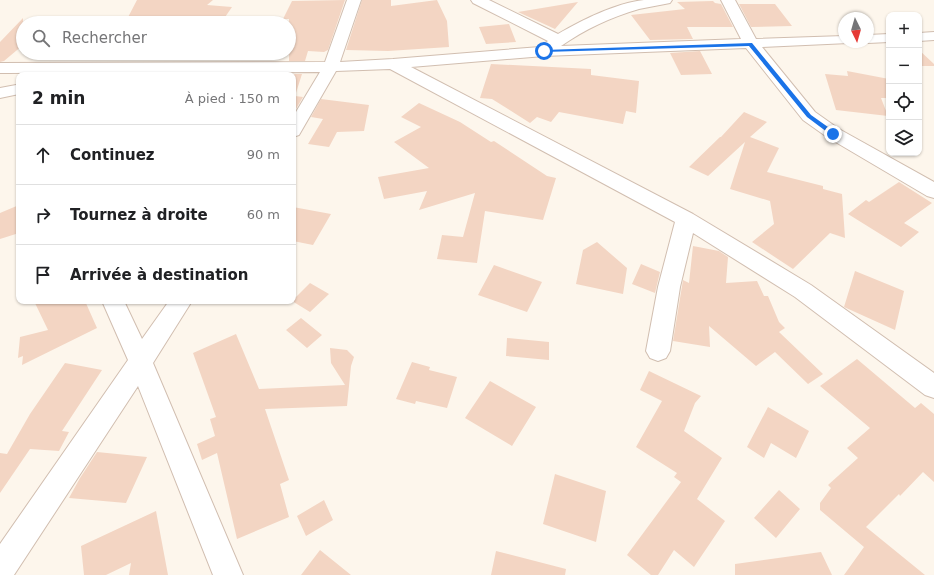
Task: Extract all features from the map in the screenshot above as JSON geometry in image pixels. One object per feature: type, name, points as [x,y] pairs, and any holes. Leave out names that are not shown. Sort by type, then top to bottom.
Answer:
[{"type":"street","points":[[296,126],[331,66],[354,0]]},
{"type":"street","points":[[478,0],[558,40]]},
{"type":"street","points":[[544,51],[558,40],[602,18],[630,7],[665,0]]},
{"type":"street","points":[[728,0],[751,44],[809,116],[833,134],[934,191]]},
{"type":"street","points":[[922,37],[934,36]]},
{"type":"street","points":[[874,39],[886,38]]},
{"type":"street","points":[[0,68],[30,72],[393,64],[544,51],[838,40]]},
{"type":"street","points":[[393,64],[686,219],[803,291],[934,387]]},
{"type":"street","points":[[0,93],[16,91]]},
{"type":"street","points":[[658,351],[670,287],[686,219]]},
{"type":"street","points":[[114,304],[140,361],[228,575]]},
{"type":"street","points":[[0,570],[178,304]]},
{"type":"building","points":[[137,0],[213,0],[207,5],[232,7],[226,16],[129,16]]},
{"type":"building","points":[[345,0],[328,50],[324,52],[308,51],[305,61],[289,61],[296,60],[296,16],[284,16],[292,1]]},
{"type":"building","points":[[362,0],[391,0],[391,6],[437,0],[447,21],[449,47],[388,51],[346,50]]},
{"type":"building","points":[[713,1],[721,4],[733,27],[687,27],[693,39],[650,40],[631,15],[685,9],[677,2]]},
{"type":"building","points":[[578,2],[555,29],[518,12]]},
{"type":"building","points":[[739,4],[775,4],[792,26],[751,27]]},
{"type":"building","points":[[509,24],[516,42],[486,44],[479,27]]},
{"type":"building","points":[[16,25],[16,51],[4,61],[0,62],[0,42]]},
{"type":"building","points":[[700,51],[712,74],[681,75],[670,53]]},
{"type":"building","points":[[922,53],[934,64],[934,66],[922,66]]},
{"type":"building","points":[[491,64],[591,69],[591,75],[639,81],[636,113],[626,111],[623,124],[559,112],[551,122],[537,117],[530,123],[492,99],[480,98]]},
{"type":"building","points":[[847,71],[886,78],[886,98],[881,98],[886,111],[886,116],[836,110],[825,74],[848,76]]},
{"type":"building","points":[[296,74],[302,74],[296,93]]},
{"type":"building","points":[[296,96],[303,97],[296,109]]},
{"type":"building","points":[[321,99],[369,105],[364,131],[337,132],[329,147],[308,144],[323,119],[311,117]]},
{"type":"building","points":[[419,103],[460,122],[491,142],[494,141],[547,176],[556,178],[543,220],[485,211],[477,263],[437,259],[442,235],[463,237],[475,193],[419,210],[427,191],[384,199],[378,177],[429,168],[394,142],[421,127],[401,117]]},
{"type":"building","points":[[744,112],[767,122],[750,137],[779,148],[767,172],[823,186],[823,189],[842,194],[845,238],[830,233],[793,269],[752,242],[774,224],[770,201],[730,189],[745,142],[708,176],[689,167],[721,137]]},
{"type":"building","points":[[899,182],[932,203],[904,223],[919,232],[901,247],[848,214],[866,200],[869,202]]},
{"type":"building","points":[[16,206],[16,234],[0,239],[0,213]]},
{"type":"building","points":[[296,208],[331,214],[313,245],[296,242]]},
{"type":"building","points":[[597,242],[627,268],[623,294],[576,284],[583,250]]},
{"type":"building","points":[[693,246],[719,251],[728,257],[726,283],[757,281],[764,296],[768,296],[779,322],[785,328],[779,332],[823,374],[808,384],[775,352],[756,366],[709,326],[710,347],[673,341],[683,280],[689,283]]},
{"type":"building","points":[[641,264],[660,272],[655,293],[632,284]]},
{"type":"building","points":[[494,265],[542,282],[527,312],[478,295]]},
{"type":"building","points":[[855,271],[904,291],[895,330],[844,307]]},
{"type":"building","points":[[310,283],[329,294],[310,312],[296,303],[296,297]]},
{"type":"building","points":[[35,304],[86,304],[97,328],[22,365],[23,356],[18,358],[20,337],[48,330]]},
{"type":"building","points":[[301,318],[322,335],[307,348],[286,330]]},
{"type":"building","points":[[236,334],[259,389],[345,385],[331,363],[330,348],[347,350],[354,357],[351,366],[347,406],[265,409],[289,480],[280,484],[289,517],[237,539],[217,453],[202,460],[197,444],[215,436],[210,419],[216,417],[193,353]]},
{"type":"building","points":[[507,338],[549,342],[549,360],[506,356]]},
{"type":"building","points":[[857,359],[915,408],[921,403],[934,414],[934,482],[923,472],[900,496],[899,494],[866,527],[925,575],[844,575],[864,547],[820,510],[820,503],[831,488],[828,485],[858,458],[847,448],[870,428],[820,386]]},
{"type":"building","points":[[412,362],[430,367],[429,370],[457,377],[447,408],[416,401],[415,404],[396,399]]},
{"type":"building","points":[[65,363],[102,370],[62,431],[69,432],[59,451],[30,449],[0,493],[0,453],[7,454],[30,414]]},
{"type":"building","points":[[649,371],[701,396],[695,403],[684,431],[722,458],[697,499],[725,521],[694,567],[674,550],[658,575],[651,575],[627,555],[681,482],[674,477],[677,473],[636,447],[662,401],[640,390]]},
{"type":"building","points":[[490,381],[536,407],[512,446],[465,418]]},
{"type":"building","points":[[768,407],[809,431],[796,458],[771,443],[764,458],[747,447]]},
{"type":"building","points":[[97,452],[147,457],[126,503],[69,498]]},
{"type":"building","points":[[555,474],[606,491],[596,542],[543,524]]},
{"type":"building","points":[[779,490],[800,509],[776,538],[754,518]]},
{"type":"building","points":[[324,500],[333,520],[306,536],[297,516]]},
{"type":"building","points":[[156,511],[168,575],[129,575],[131,563],[106,575],[84,575],[81,546]]},
{"type":"building","points":[[320,550],[351,575],[301,575]]},
{"type":"building","points":[[496,551],[566,569],[565,575],[491,575]]},
{"type":"building","points":[[821,552],[832,575],[735,575],[735,564]]},
{"type":"route","points":[[544,51],[751,44],[809,116],[833,134]]}]
